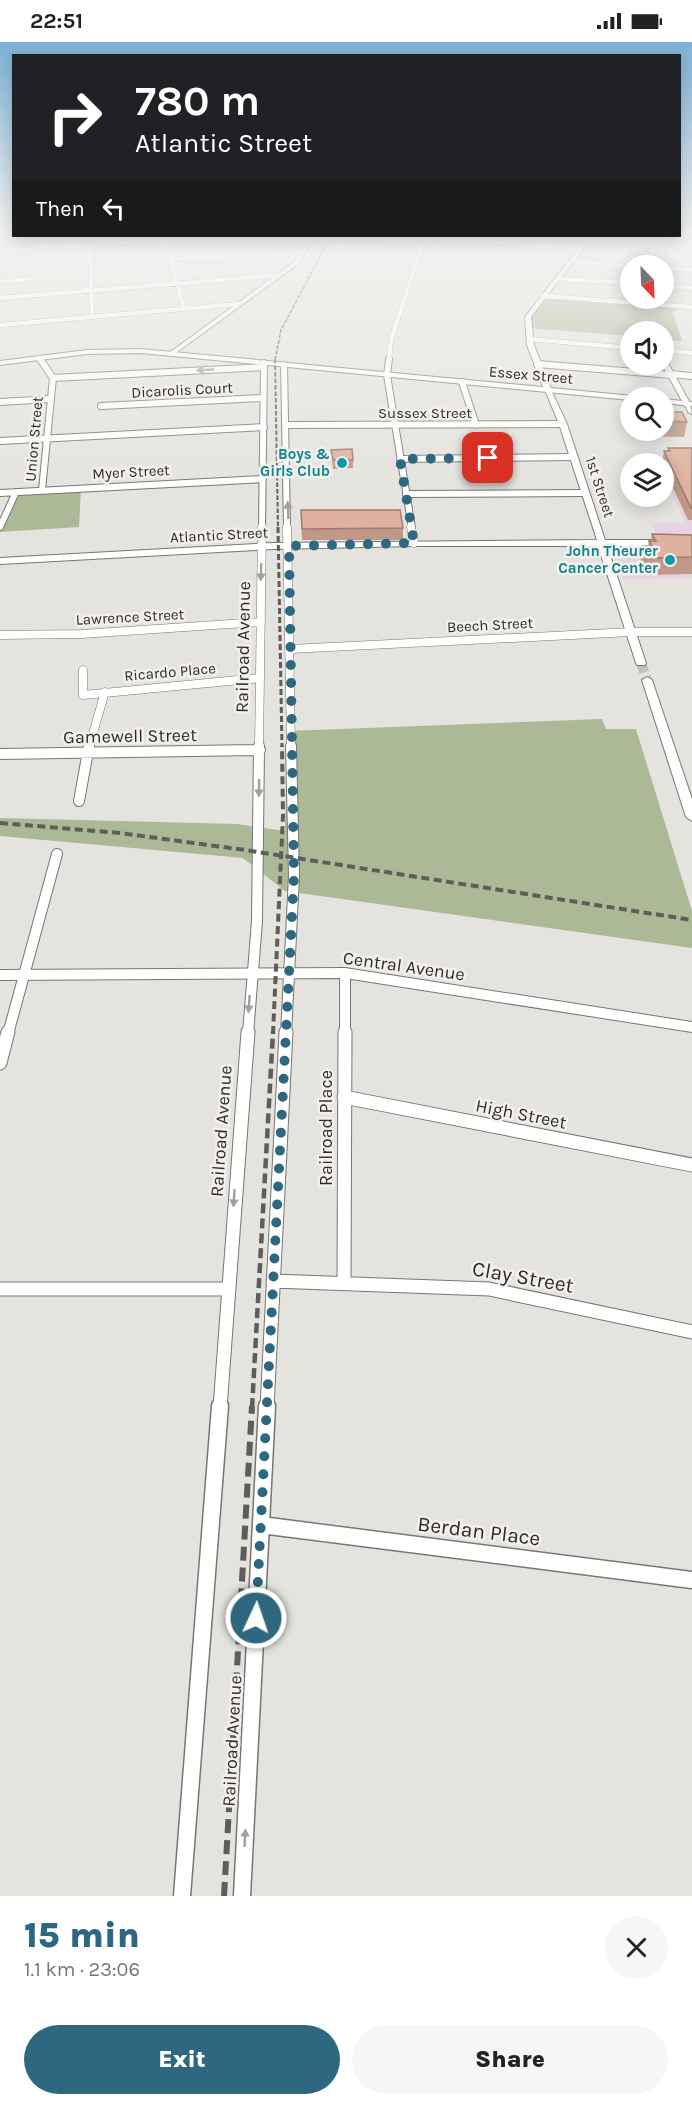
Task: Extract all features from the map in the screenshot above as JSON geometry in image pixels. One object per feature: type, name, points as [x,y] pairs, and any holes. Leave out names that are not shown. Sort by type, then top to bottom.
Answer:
[{"type":"main road","points":[[528,318],[528,328],[537,364],[548,390]]},
{"type":"main road","name":"Essex Street","points":[[0,363],[114,351],[171,354],[264,365],[620,397]]},
{"type":"main road","points":[[502,386],[526,383],[542,376]]},
{"type":"main road","points":[[674,402],[690,404]]},
{"type":"street","points":[[0,325],[86,318]]},
{"type":"street","points":[[171,354],[220,318]]},
{"type":"street","points":[[398,318],[391,340],[387,375],[414,543]]},
{"type":"street","points":[[531,339],[620,347]]},
{"type":"street","points":[[674,351],[692,353]]},
{"type":"street","name":"Union Street","points":[[39,358],[53,378],[42,490]]},
{"type":"street","points":[[537,364],[620,371]]},
{"type":"street","points":[[53,378],[264,365]]},
{"type":"street","name":"Railroad Avenue","points":[[182,1896],[257,921],[264,365]]},
{"type":"street","name":"Railroad Avenue","points":[[242,1896],[294,876],[284,365]]},
{"type":"street","points":[[672,375],[692,376]]},
{"type":"street","points":[[672,375],[690,404],[692,412]]},
{"type":"street","points":[[462,382],[476,425]]},
{"type":"street","name":"1st Street","points":[[548,390],[563,424],[640,663]]},
{"type":"street","name":"Dicarolis Court","points":[[102,406],[263,398]]},
{"type":"street","points":[[0,402],[51,399]]},
{"type":"street","name":"Sussex Street","points":[[286,425],[563,424]]},
{"type":"street","points":[[0,441],[264,427]]},
{"type":"street","points":[[400,459],[574,457]]},
{"type":"street","name":"Myer Street","points":[[0,493],[263,479]]},
{"type":"street","name":"Union Street","points":[[0,527],[16,492]]},
{"type":"street","points":[[406,494],[586,493]]},
{"type":"street","name":"Atlantic Street","points":[[0,561],[262,546],[414,543],[692,543]]},
{"type":"street","name":"Lawrence Street","points":[[0,634],[82,634],[261,622]]},
{"type":"street","name":"Beech Street","points":[[290,649],[631,632],[692,632]]},
{"type":"street","name":"Ricardo Place","points":[[83,670],[83,694],[260,678]]},
{"type":"street","points":[[647,680],[692,817]]},
{"type":"street","points":[[79,801],[87,753],[105,692]]},
{"type":"street","name":"Gamewell Street","points":[[0,754],[260,750]]},
{"type":"street","points":[[0,1063],[57,854]]},
{"type":"street","name":"Central Avenue","points":[[0,975],[345,974],[692,1027]]},
{"type":"street","name":"Railroad Place","points":[[344,1283],[345,974]]},
{"type":"street","name":"High Street","points":[[344,1097],[692,1166]]},
{"type":"street","name":"Clay Street","points":[[273,1281],[489,1288],[692,1332]]},
{"type":"street","points":[[0,1289],[227,1289]]},
{"type":"street","name":"Berdan Place","points":[[261,1525],[692,1580]]},
{"type":"shaded area","points":[[674,458],[692,458],[692,578],[623,579],[613,547],[661,546],[651,523],[686,523],[674,498]]},
{"type":"green space","points":[[530,318],[675,318],[682,341],[674,341],[674,321],[620,321],[620,335],[528,328],[527,323]]},
{"type":"green space","points":[[81,488],[79,527],[0,532],[16,492]]},
{"type":"green space","points":[[602,719],[606,729],[636,729],[692,911],[692,948],[285,891],[243,858],[0,836],[0,818],[237,824],[285,831],[288,731]]},
{"type":"building","points":[[674,412],[682,412],[687,422],[674,421]]},
{"type":"building","points":[[668,448],[692,448],[692,508],[674,472],[674,453],[664,451],[670,451]]},
{"type":"building","points":[[352,449],[353,460],[333,460],[331,450]]},
{"type":"building","points":[[301,510],[400,510],[403,528],[302,529]]},
{"type":"building","points":[[652,534],[692,535],[692,557],[652,558],[648,556],[643,546],[652,546],[649,541],[656,541]]},
{"type":"tunnel","points":[[641,663],[647,680]]},
{"type":"railway","points":[[275,360],[281,330],[288,318]]},
{"type":"railway","points":[[275,360],[278,528]]},
{"type":"railway","points":[[278,527],[282,747]]},
{"type":"railway","points":[[281,856],[282,746]]},
{"type":"railway","points":[[0,823],[120,833],[281,856]]},
{"type":"railway","points":[[273,1034],[281,856]]},
{"type":"railway","points":[[281,856],[692,920]]},
{"type":"railway","points":[[252,1408],[273,1032]]},
{"type":"railway","points":[[224,1896],[252,1406]]},
{"type":"place","name":"Boys & Girls Club","points":[[342,463]]},
{"type":"place","name":"John Theurer Cancer Center","points":[[670,560]]},
{"type":"route","points":[[256,1618],[294,876],[289,546],[414,543],[400,459],[488,458]]}]
